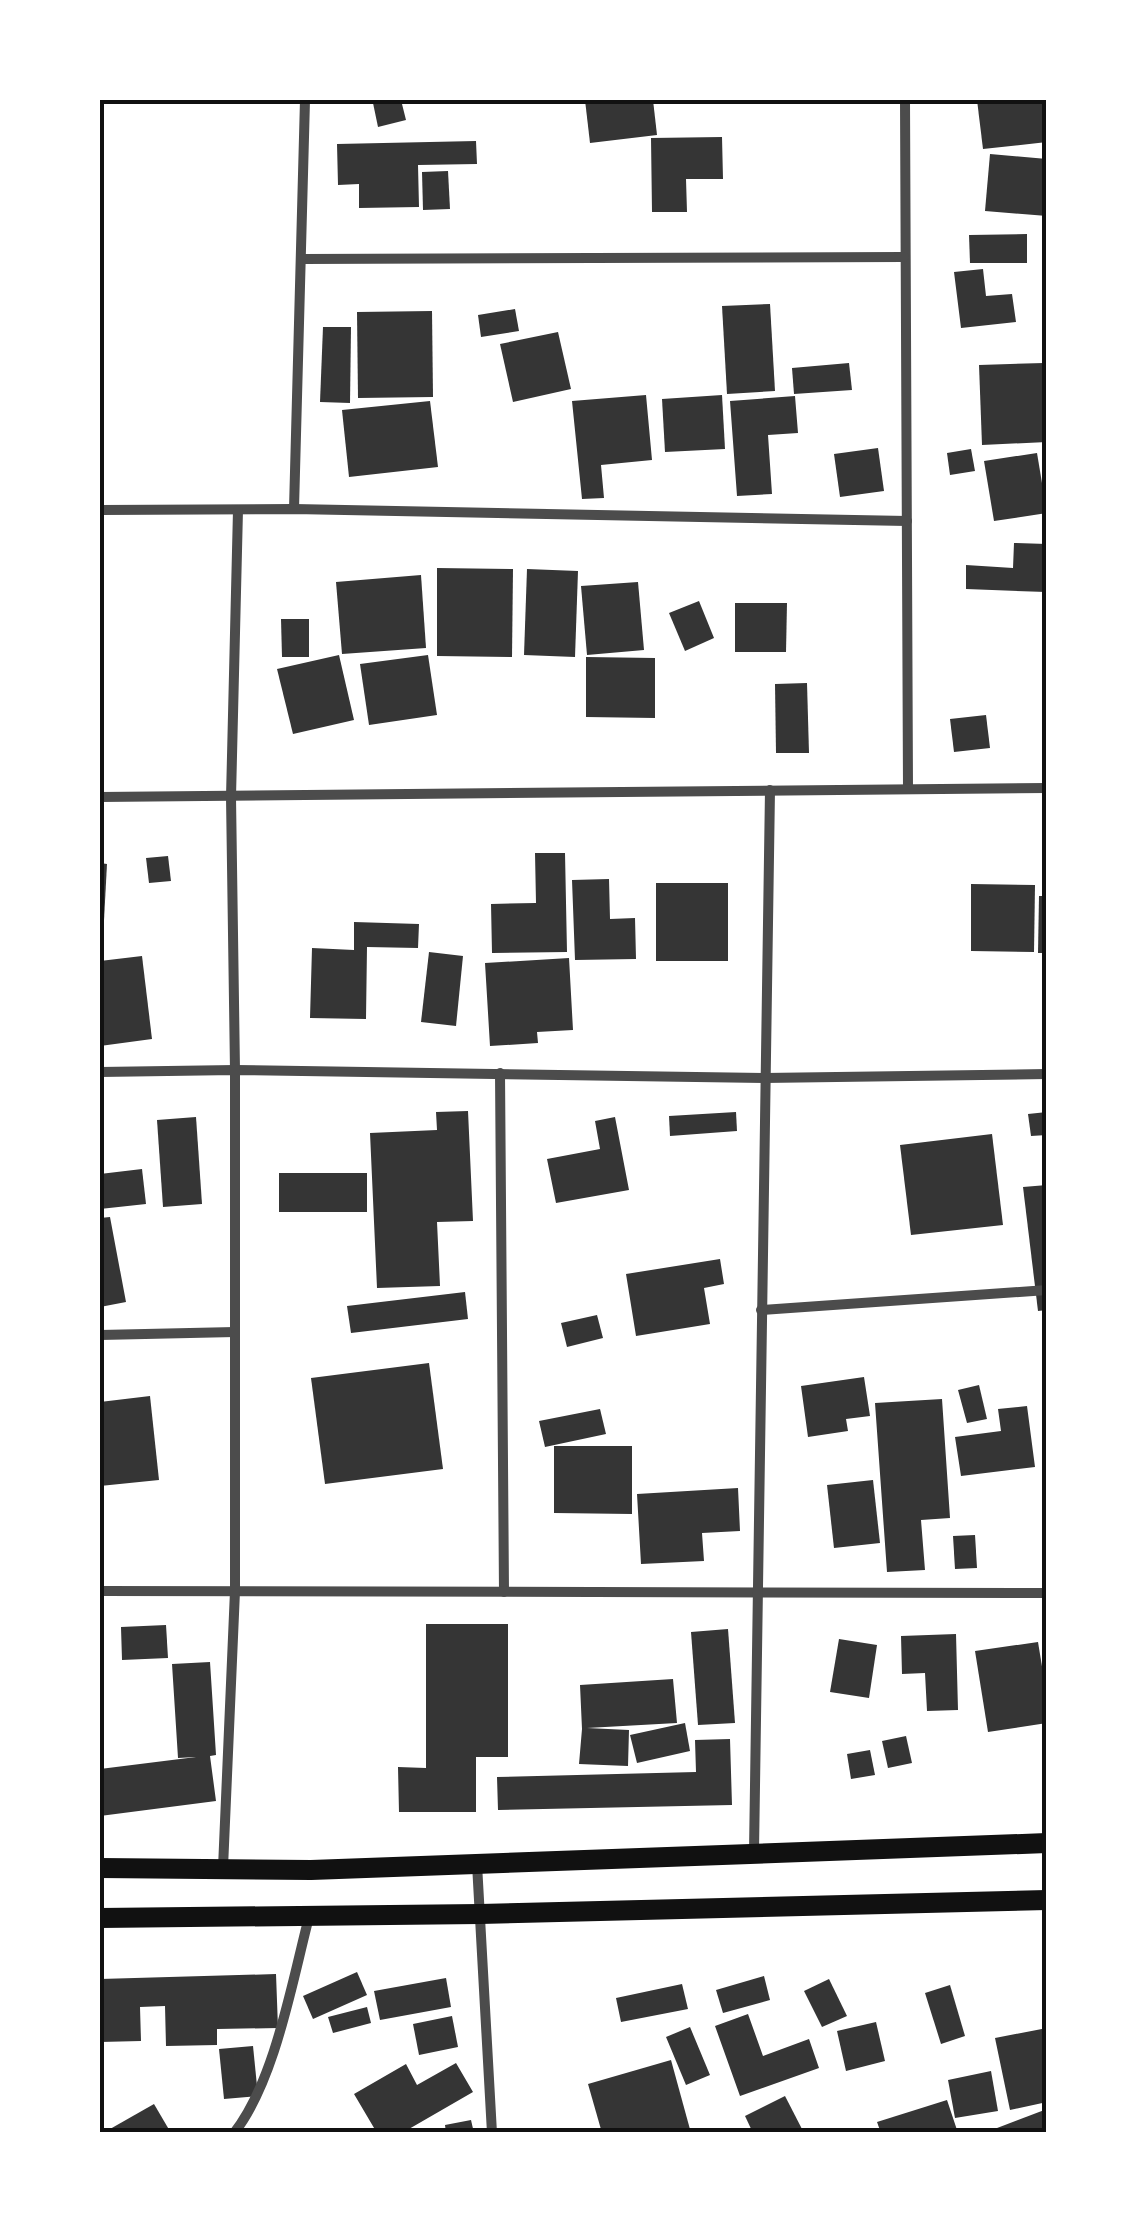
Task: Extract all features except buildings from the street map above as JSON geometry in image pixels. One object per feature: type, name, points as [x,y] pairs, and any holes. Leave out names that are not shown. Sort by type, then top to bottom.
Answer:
[{"type":"main road","points":[[100,1868],[312,1870],[1047,1844]]},
{"type":"main road","points":[[100,1918],[480,1914],[1047,1900]]},
{"type":"street","points":[[294,508],[305,100]]},
{"type":"street","points":[[905,100],[908,788]]},
{"type":"street","points":[[303,259],[904,257]]},
{"type":"street","points":[[100,510],[294,508],[907,522]]},
{"type":"street","points":[[223,1869],[235,1591],[231,797],[238,510]]},
{"type":"street","points":[[100,797],[1047,788]]},
{"type":"street","points":[[754,1852],[770,790]]},
{"type":"street","points":[[100,1072],[235,1070],[764,1078],[1047,1074]]},
{"type":"street","points":[[500,1074],[504,1592]]},
{"type":"street","points":[[761,1310],[1047,1290]]},
{"type":"street","points":[[100,1335],[235,1332]]},
{"type":"street","points":[[100,1591],[1047,1593]]},
{"type":"street","points":[[477,1864],[492,2133]]},
{"type":"street","points":[[234,2133],[244,2119],[274,2048],[310,1917]]}]
